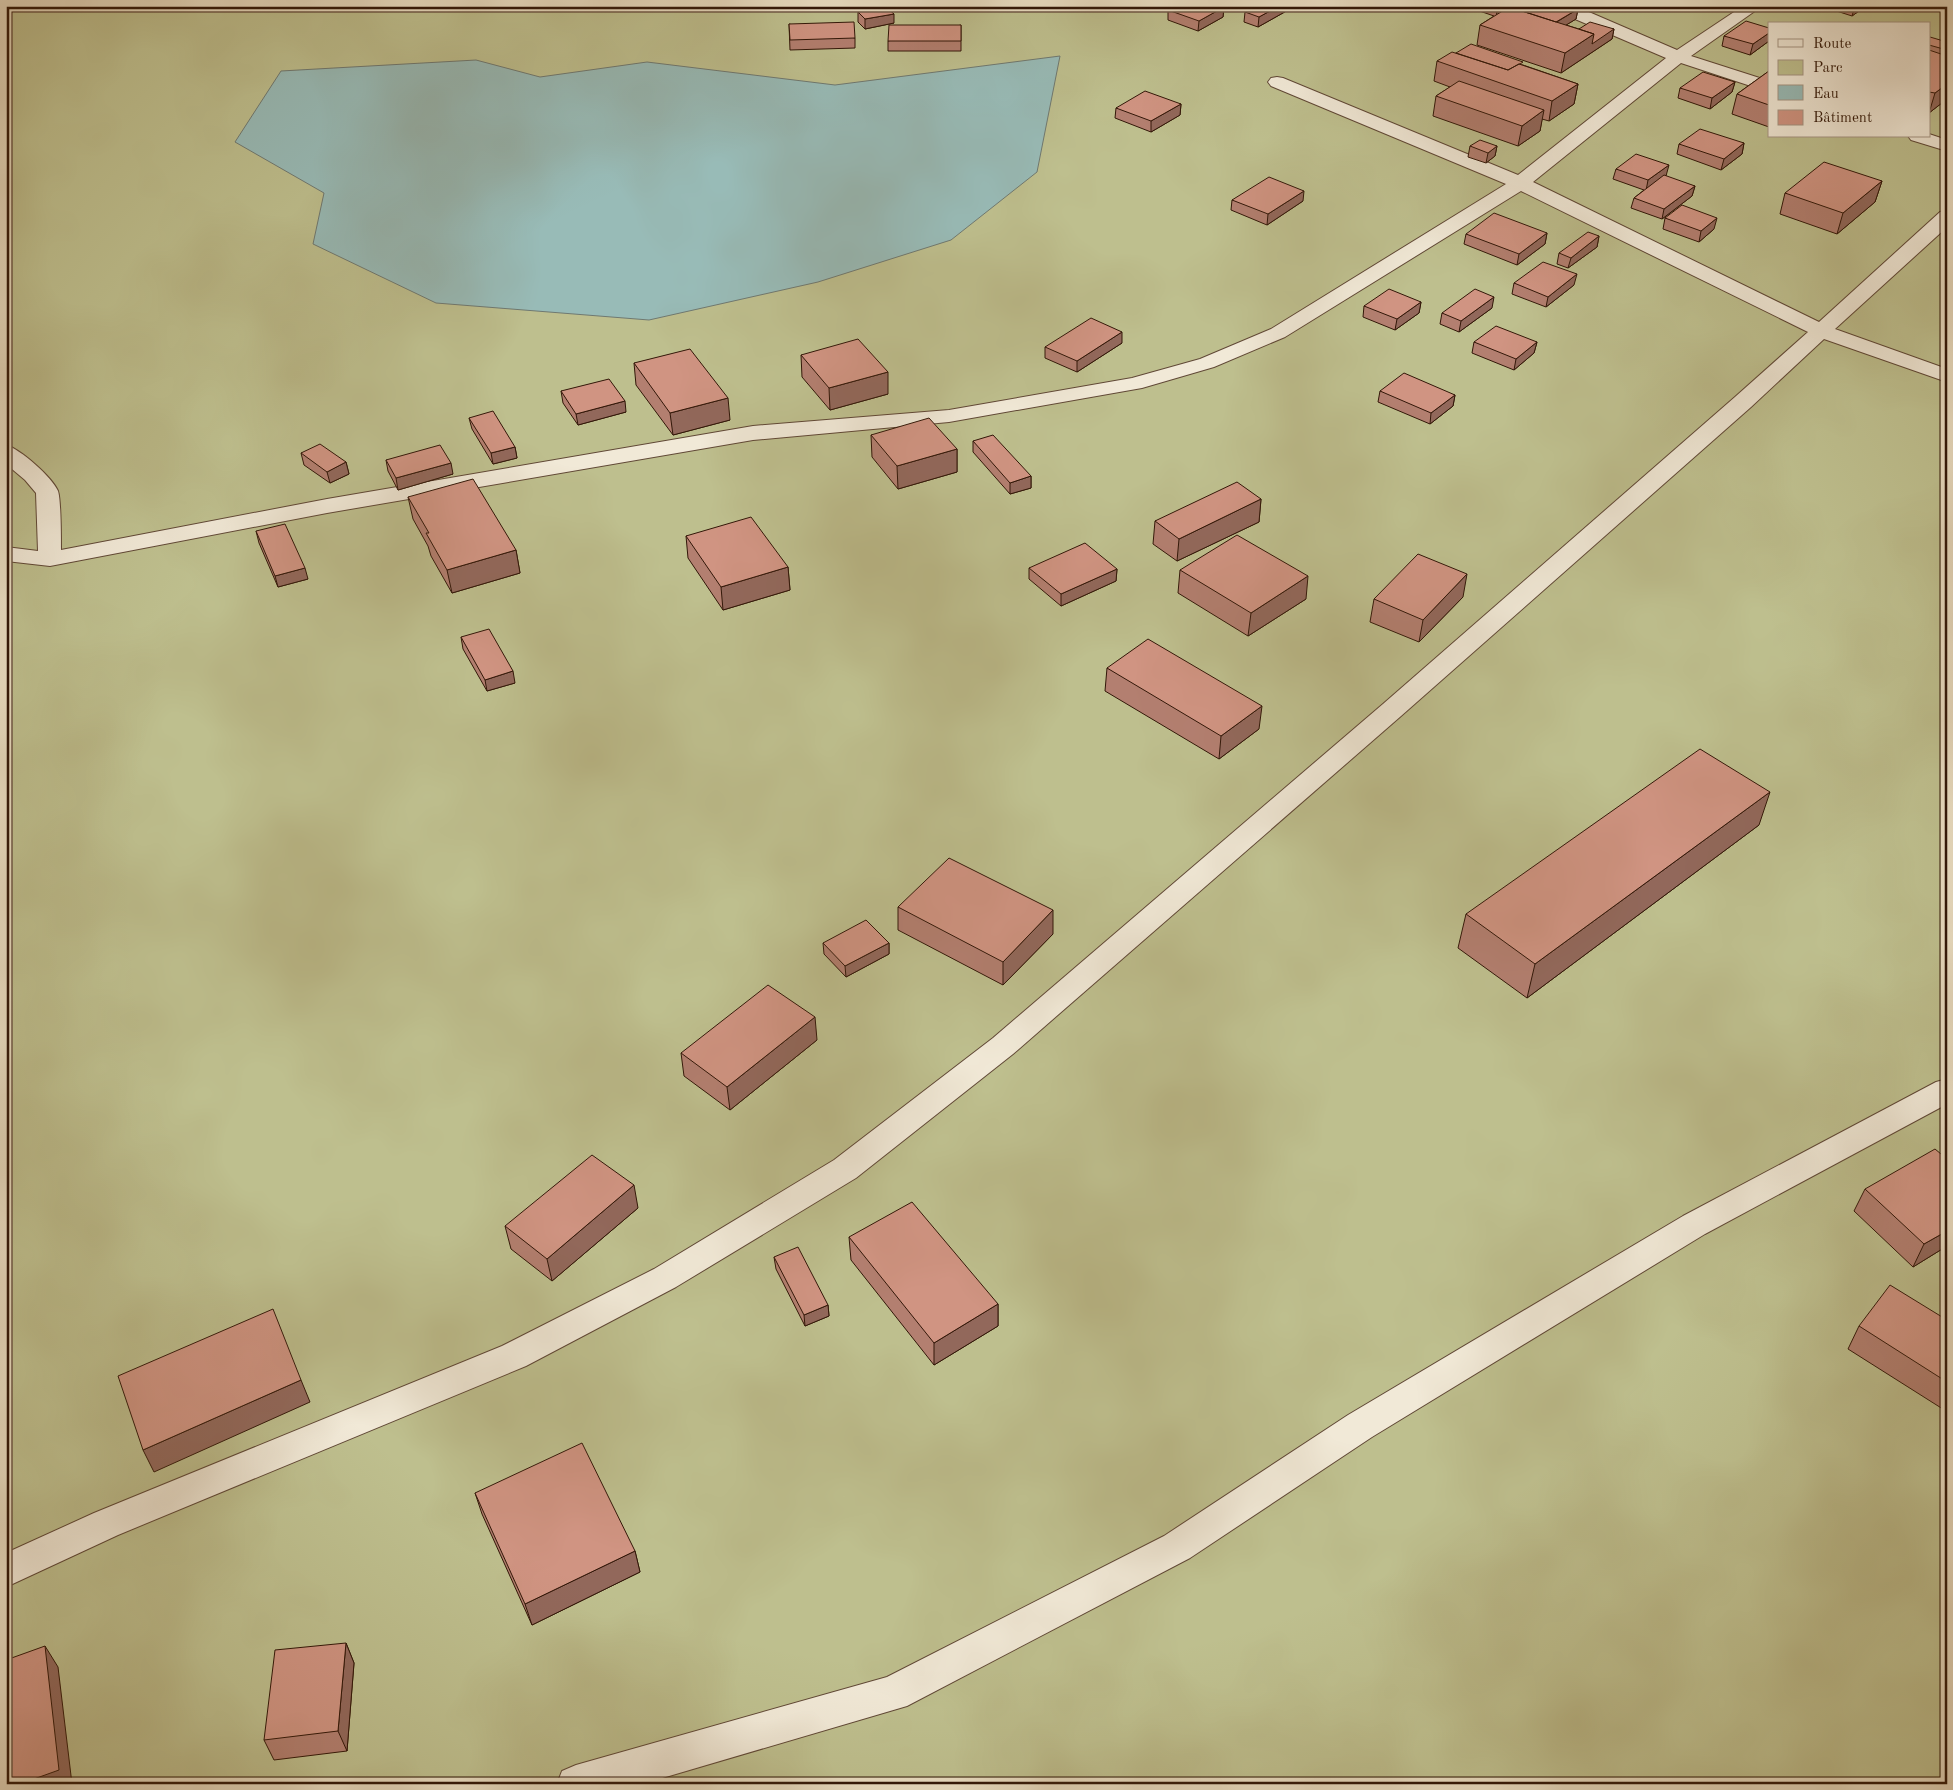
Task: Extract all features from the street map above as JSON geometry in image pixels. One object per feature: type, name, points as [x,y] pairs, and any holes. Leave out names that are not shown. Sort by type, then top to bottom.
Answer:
[{"type":"street","points":[[1560,6],[1678,57],[1768,87]]},
{"type":"street","points":[[6,554],[50,559],[327,506],[753,433],[949,416],[1135,384],[1207,363],[1278,333],[1520,183],[1678,57],[1754,6]]},
{"type":"street","points":[[1277,82],[1520,183],[1822,331],[1947,376]]},
{"type":"street","points":[[1923,138],[1947,146]]},
{"type":"street","points":[[6,1571],[106,1524],[514,1356],[665,1278],[845,1169],[1003,1046],[1392,710],[1822,331],[1947,216]]},
{"type":"street","points":[[6,452],[33,474],[47,492],[50,559]]},
{"type":"street","points":[[576,1784],[894,1693],[1176,1547],[1360,1426],[1694,1225],[1947,1090]]},
{"type":"green space","points":[[6,6],[1947,6],[1947,1784],[6,1784]]},
{"type":"water","points":[[1060,56],[1037,172],[951,240],[818,282],[649,320],[436,303],[313,244],[324,193],[235,142],[281,71],[476,60],[540,77],[647,62],[835,85]]},
{"type":"building","points":[[1175,6],[1224,7],[1199,21],[1168,10]]},
{"type":"building","points":[[1256,6],[1279,6],[1259,17],[1245,12]]},
{"type":"building","points":[[1530,6],[1570,6],[1578,9],[1556,22],[1522,11]]},
{"type":"building","points":[[886,7],[894,14],[865,19],[858,12]]},
{"type":"building","points":[[1509,7],[1594,34],[1565,53],[1480,25]]},
{"type":"building","points":[[1746,21],[1768,28],[1768,34],[1753,44],[1724,36]]},
{"type":"building","points":[[854,22],[855,38],[790,40],[789,24]]},
{"type":"building","points":[[1590,22],[1614,29],[1592,44],[1594,34],[1579,29]]},
{"type":"building","points":[[889,25],[961,25],[961,41],[888,41]]},
{"type":"building","points":[[1930,37],[1947,42],[1947,50],[1930,45]]},
{"type":"building","points":[[1471,44],[1523,62],[1508,70],[1456,53]]},
{"type":"building","points":[[1930,50],[1947,56],[1947,84],[1935,93],[1930,92]]},
{"type":"building","points":[[1452,52],[1508,70],[1519,64],[1578,84],[1552,101],[1437,61]]},
{"type":"building","points":[[1703,72],[1735,82],[1712,98],[1680,88]]},
{"type":"building","points":[[1768,72],[1768,105],[1737,94]]},
{"type":"building","points":[[1459,81],[1544,110],[1522,126],[1436,96]]},
{"type":"building","points":[[1145,91],[1181,104],[1151,121],[1116,108]]},
{"type":"building","points":[[1700,129],[1744,143],[1724,159],[1679,144]]},
{"type":"building","points":[[1480,140],[1497,146],[1488,153],[1470,146]]},
{"type":"building","points":[[1636,154],[1669,165],[1648,180],[1616,169]]},
{"type":"building","points":[[1824,162],[1882,181],[1843,213],[1785,193]]},
{"type":"building","points":[[1664,175],[1695,186],[1664,209],[1634,198]]},
{"type":"building","points":[[1269,177],[1304,191],[1268,214],[1232,200]]},
{"type":"building","points":[[1682,205],[1717,218],[1701,231],[1665,218]]},
{"type":"building","points":[[1494,213],[1547,233],[1519,254],[1466,234]]},
{"type":"building","points":[[1588,232],[1599,236],[1571,258],[1559,253]]},
{"type":"building","points":[[1543,262],[1577,274],[1548,297],[1514,283]]},
{"type":"building","points":[[1389,289],[1421,302],[1397,319],[1364,306]]},
{"type":"building","points":[[1475,289],[1494,297],[1461,321],[1442,313]]},
{"type":"building","points":[[1091,318],[1122,332],[1077,361],[1045,347]]},
{"type":"building","points":[[1496,326],[1537,342],[1516,359],[1474,342]]},
{"type":"building","points":[[858,339],[888,372],[829,388],[801,355]]},
{"type":"building","points":[[690,349],[728,398],[670,413],[634,363]]},
{"type":"building","points":[[1404,373],[1455,395],[1431,413],[1380,391]]},
{"type":"building","points":[[609,379],[625,401],[576,414],[561,391]]},
{"type":"building","points":[[493,411],[515,447],[491,453],[469,418]]},
{"type":"building","points":[[929,418],[957,449],[897,466],[871,435]]},
{"type":"building","points":[[993,435],[1031,476],[1010,483],[973,441]]},
{"type":"building","points":[[320,444],[346,462],[327,472],[301,453]]},
{"type":"building","points":[[440,445],[451,463],[396,478],[386,460]]},
{"type":"building","points":[[473,479],[516,550],[447,570],[426,533],[429,533],[408,497]]},
{"type":"building","points":[[1237,482],[1261,499],[1179,539],[1155,521]]},
{"type":"building","points":[[751,517],[788,567],[721,587],[686,536]]},
{"type":"building","points":[[285,524],[305,568],[275,576],[256,531]]},
{"type":"building","points":[[1237,535],[1308,576],[1251,613],[1180,570]]},
{"type":"building","points":[[1085,543],[1117,569],[1061,594],[1029,568]]},
{"type":"building","points":[[1418,554],[1467,574],[1423,620],[1374,599]]},
{"type":"building","points":[[489,629],[513,671],[485,680],[461,637]]},
{"type":"building","points":[[1148,639],[1262,706],[1221,736],[1107,668]]},
{"type":"building","points":[[1700,749],[1770,792],[1535,964],[1466,914]]},
{"type":"building","points":[[949,858],[1053,910],[1003,962],[898,907]]},
{"type":"building","points":[[866,920],[889,943],[845,966],[823,943]]},
{"type":"building","points":[[768,985],[815,1017],[727,1087],[681,1053]]},
{"type":"building","points":[[1935,1149],[1947,1159],[1947,1231],[1924,1244],[1865,1189]]},
{"type":"building","points":[[592,1155],[634,1185],[547,1259],[505,1226]]},
{"type":"building","points":[[912,1202],[998,1304],[934,1343],[849,1237]]},
{"type":"building","points":[[798,1247],[828,1305],[804,1315],[774,1257]]},
{"type":"building","points":[[1890,1285],[1947,1320],[1947,1382],[1859,1326]]},
{"type":"building","points":[[273,1309],[301,1380],[143,1450],[118,1376]]},
{"type":"building","points":[[582,1443],[635,1551],[525,1604],[475,1493]]},
{"type":"building","points":[[346,1643],[338,1731],[264,1740],[275,1650]]},
{"type":"building","points":[[45,1646],[59,1770],[20,1784],[6,1784],[6,1660]]}]
